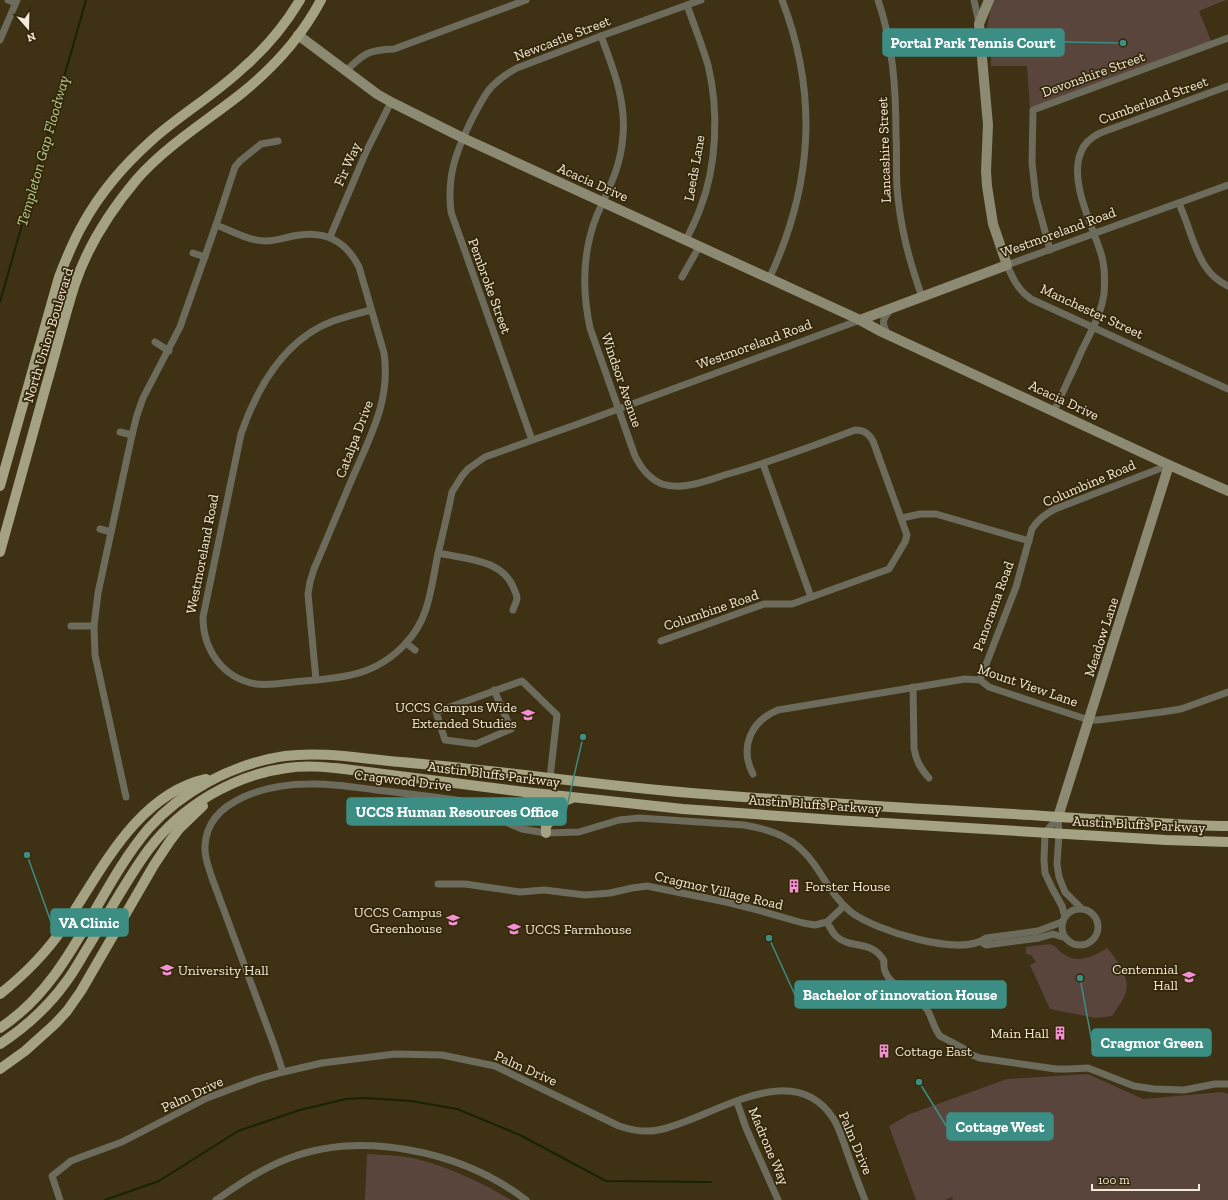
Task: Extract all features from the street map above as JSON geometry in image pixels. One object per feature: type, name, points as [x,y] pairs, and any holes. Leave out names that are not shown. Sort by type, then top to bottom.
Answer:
[{"type":"main road","name":"North Union Boulevard","points":[[0,486],[59,276],[71,247],[84,222],[119,173],[136,155],[244,68],[278,32],[300,0]]},
{"type":"main road","name":"North Union Boulevard","points":[[0,552],[75,284],[98,234],[114,209],[139,177],[163,155],[243,92],[276,62],[309,20],[321,0]]},
{"type":"main road","name":"Austin Bluffs Parkway","points":[[0,1028],[28,1006],[51,980],[70,952],[123,864],[152,825],[176,803],[219,776],[234,769],[266,759],[323,754],[463,767],[690,793],[1058,817],[1228,826]]},
{"type":"main road","name":"Austin Bluffs Parkway","points":[[0,1044],[32,1020],[53,999],[66,982],[134,870],[162,834],[184,813],[215,792],[250,776],[288,768],[306,767],[344,769],[573,798],[751,815],[1059,834],[1228,842]]},
{"type":"main road","points":[[0,994],[20,977],[47,949],[62,929],[120,841],[151,808],[184,786],[219,776]]},
{"type":"main road","points":[[525,792],[544,785],[550,778]]},
{"type":"main road","points":[[2,1067],[43,1035],[67,1011],[81,992],[154,865],[170,841],[215,792]]},
{"type":"main road","points":[[525,792],[540,804],[543,809],[546,819],[546,833]]},
{"type":"main road","points":[[546,833],[550,814],[553,808],[560,802],[573,798]]},
{"type":"street","points":[[0,40],[16,2],[8,0]]},
{"type":"street","points":[[347,70],[359,58],[368,52],[382,49],[394,49],[526,0]]},
{"type":"street","name":"Newcastle Street","points":[[463,138],[476,111],[488,91],[507,74],[517,68],[701,0]]},
{"type":"street","points":[[769,279],[785,243],[796,203],[802,172],[806,131],[806,104],[799,57],[788,14],[782,0]]},
{"type":"street","name":"Lancashire Street","points":[[878,0],[889,41],[894,79],[896,164],[900,213],[909,259],[922,297]]},
{"type":"street","name":"Manchester Street","points":[[974,0],[979,24],[988,125],[986,171],[988,191],[993,224],[1007,265],[1015,283],[1024,294],[1031,299],[1228,389]]},
{"type":"street","points":[[979,24],[989,0]]},
{"type":"street","name":"Leeds Lane","points":[[686,240],[700,210],[704,196],[712,157],[714,128],[713,97],[708,66],[687,5]]},
{"type":"street","points":[[0,18],[8,22]]},
{"type":"street","name":"Acacia Drive","points":[[298,35],[347,70],[377,94],[463,138],[860,320],[888,335],[1169,465],[1228,490]]},
{"type":"street","name":"Windsor Avenue","points":[[601,36],[619,89],[624,122],[622,151],[618,167],[597,216],[588,245],[585,260],[585,307],[590,328],[618,409],[640,466],[654,479],[663,484],[673,486],[684,485],[763,464],[855,430],[863,430],[873,441],[902,518]]},
{"type":"street","name":"Devonshire Street","points":[[1050,250],[1036,198],[1032,163],[1033,110],[1228,38]]},
{"type":"street","name":"Cumberland Street","points":[[1054,411],[1093,327],[1101,306],[1105,282],[1101,257],[1080,189],[1078,160],[1081,151],[1092,137],[1100,133],[1228,86]]},
{"type":"street","name":"Fir Way","points":[[330,237],[366,152],[391,102]]},
{"type":"street","name":"Pembroke Street","points":[[463,138],[452,166],[449,199],[451,212],[532,440]]},
{"type":"street","points":[[126,797],[95,655],[94,626],[98,593],[132,435],[143,398],[169,351],[180,327],[235,167],[261,144],[278,140]]},
{"type":"street","name":"Westmoreland Road","points":[[371,310],[332,321],[306,336],[284,357],[259,392],[241,434],[202,617],[203,629],[209,649],[216,661],[235,677],[257,684],[268,684],[350,676],[372,669],[394,655],[406,643],[426,613],[452,492],[468,469],[485,457],[1228,185]]},
{"type":"street","points":[[1179,203],[1204,267],[1215,278],[1228,286]]},
{"type":"street","name":"Catalpa Drive","points":[[216,225],[255,240],[265,241],[307,234],[317,234],[330,237],[340,243],[354,258],[358,267],[385,360],[386,381],[380,415],[314,569],[310,582],[308,594],[316,680]]},
{"type":"street","points":[[682,277],[699,246]]},
{"type":"street","points":[[193,253],[205,257]]},
{"type":"street","points":[[888,335],[883,326],[883,319],[891,309]]},
{"type":"street","points":[[155,342],[169,351]]},
{"type":"street","points":[[120,432],[132,435]]},
{"type":"street","points":[[763,464],[812,597]]},
{"type":"street","name":"Columbine Road","points":[[1029,541],[1036,523],[1047,513],[1169,465]]},
{"type":"street","name":"Meadow Lane","points":[[1081,908],[1065,892],[1058,877],[1058,817],[1169,465]]},
{"type":"street","points":[[902,518],[920,514],[936,514],[1029,541]]},
{"type":"street","name":"Columbine Road","points":[[661,641],[764,604],[792,604],[889,569],[905,542],[907,535],[902,518]]},
{"type":"street","points":[[100,529],[111,532]]},
{"type":"street","name":"Panorama Road","points":[[980,680],[1016,587],[1029,541]]},
{"type":"street","points":[[438,553],[486,563],[500,570],[507,576],[517,597],[513,610]]},
{"type":"street","points":[[71,626],[94,626]]},
{"type":"street","points":[[406,643],[415,650]]},
{"type":"street","name":"Mount View Lane","points":[[753,774],[748,765],[746,756],[748,740],[760,720],[768,714],[778,710],[965,678],[980,680],[989,687],[1089,720],[1103,720],[1181,709],[1228,692]]},
{"type":"street","points":[[494,690],[511,729],[476,744],[445,740],[436,712],[494,690],[522,681],[557,715],[550,778]]},
{"type":"street","points":[[913,687],[915,753],[920,767],[929,778]]},
{"type":"street","name":"Cragwood Drive","points":[[283,1072],[207,863],[205,846],[206,838],[213,822],[224,808],[239,799],[252,794],[280,787],[310,784],[336,785],[463,801],[478,806],[512,825],[526,830],[546,833],[579,832],[619,820],[639,818],[744,825],[760,828],[786,837],[802,850],[814,864],[832,893],[844,906],[860,918],[876,925],[920,940],[950,944],[981,942],[986,945],[1053,934],[1066,938]]},
{"type":"street","name":"Meadow Lane","points":[[1045,833],[1058,817]]},
{"type":"street","points":[[1045,833],[1045,873],[1062,906],[1064,920],[1062,930],[1066,938],[1073,944],[1083,945],[1092,941],[1098,933],[1098,922],[1096,916],[1081,908],[1072,910],[1064,920]]},
{"type":"street","name":"Cragmor Village Road","points":[[438,884],[465,884],[520,892],[544,890],[586,895],[610,893],[647,886],[702,896],[803,923],[817,925],[827,922]]},
{"type":"street","points":[[844,906],[827,922],[835,935],[842,940],[875,950],[884,961],[887,976],[922,1003],[940,1036],[976,1056],[1056,1069],[1068,1070],[1088,1068],[1134,1086],[1154,1089],[1184,1090],[1215,1084],[1228,1084]]},
{"type":"street","name":"Cragwood Drive","points":[[981,942],[986,938],[1038,930],[1064,920]]},
{"type":"street","name":"Palm Drive","points":[[60,1200],[52,1176],[71,1161],[122,1142],[207,1098],[283,1072],[322,1063],[395,1054],[428,1054],[457,1057],[495,1066],[619,1126],[639,1131],[658,1130],[761,1093],[782,1090],[802,1093],[817,1101],[828,1111],[836,1123],[864,1200]]},
{"type":"street","name":"Madrone Way","points":[[737,1102],[746,1128],[778,1200]]},
{"type":"street","points":[[216,1200],[260,1173],[287,1159],[326,1148],[371,1146],[408,1150],[448,1160],[496,1181],[526,1200]]},
{"type":"shaded area","points":[[994,0],[1226,0],[1199,11],[1211,41],[1030,108],[1027,66],[991,66],[987,29]]},
{"type":"shaded area","points":[[1050,944],[1070,958],[1076,959],[1092,956],[1107,948],[1123,971],[1127,984],[1124,997],[1112,1016],[1096,1018],[1050,1009],[1030,965],[1036,962],[1031,955],[1026,954],[1026,947]]},
{"type":"shaded area","points":[[1088,1074],[1143,1099],[1222,1092],[1228,1094],[1228,1200],[953,1200],[952,1197],[945,1200],[916,1200],[889,1126],[910,1114],[1007,1079]]},
{"type":"shaded area","points":[[367,1154],[392,1155],[417,1159],[430,1163],[466,1176],[511,1200],[364,1200]]},
{"type":"waterway","name":"Templeton Gap Floodway","points":[[0,302],[86,0]]},
{"type":"waterway","points":[[105,1200],[159,1181],[238,1131],[300,1110],[346,1099],[364,1098],[411,1101],[457,1109],[520,1135],[606,1181],[711,1182]]},
{"type":"place","name":"Portal Park Tennis Court","points":[[1123,43]]},
{"type":"place","name":"UCCS Campus Wide Extended Studies","points":[[528,715]]},
{"type":"place","name":"UCCS Human Resources Office","points":[[583,737]]},
{"type":"place","name":"VA Clinic","points":[[27,855]]},
{"type":"place","name":"Forster House","points":[[794,886]]},
{"type":"place","name":"UCCS Campus Greenhouse","points":[[453,920]]},
{"type":"place","name":"UCCS Farmhouse","points":[[514,929]]},
{"type":"place","name":"Bachelor of innovation House","points":[[769,938]]},
{"type":"place","name":"University Hall","points":[[167,970]]},
{"type":"place","name":"Centennial Hall","points":[[1189,977]]},
{"type":"place","name":"Cragmor Green","points":[[1080,978]]},
{"type":"place","name":"Main Hall","points":[[1060,1033]]},
{"type":"place","name":"Cottage East","points":[[884,1051]]},
{"type":"place","name":"Cottage West","points":[[919,1082]]}]
